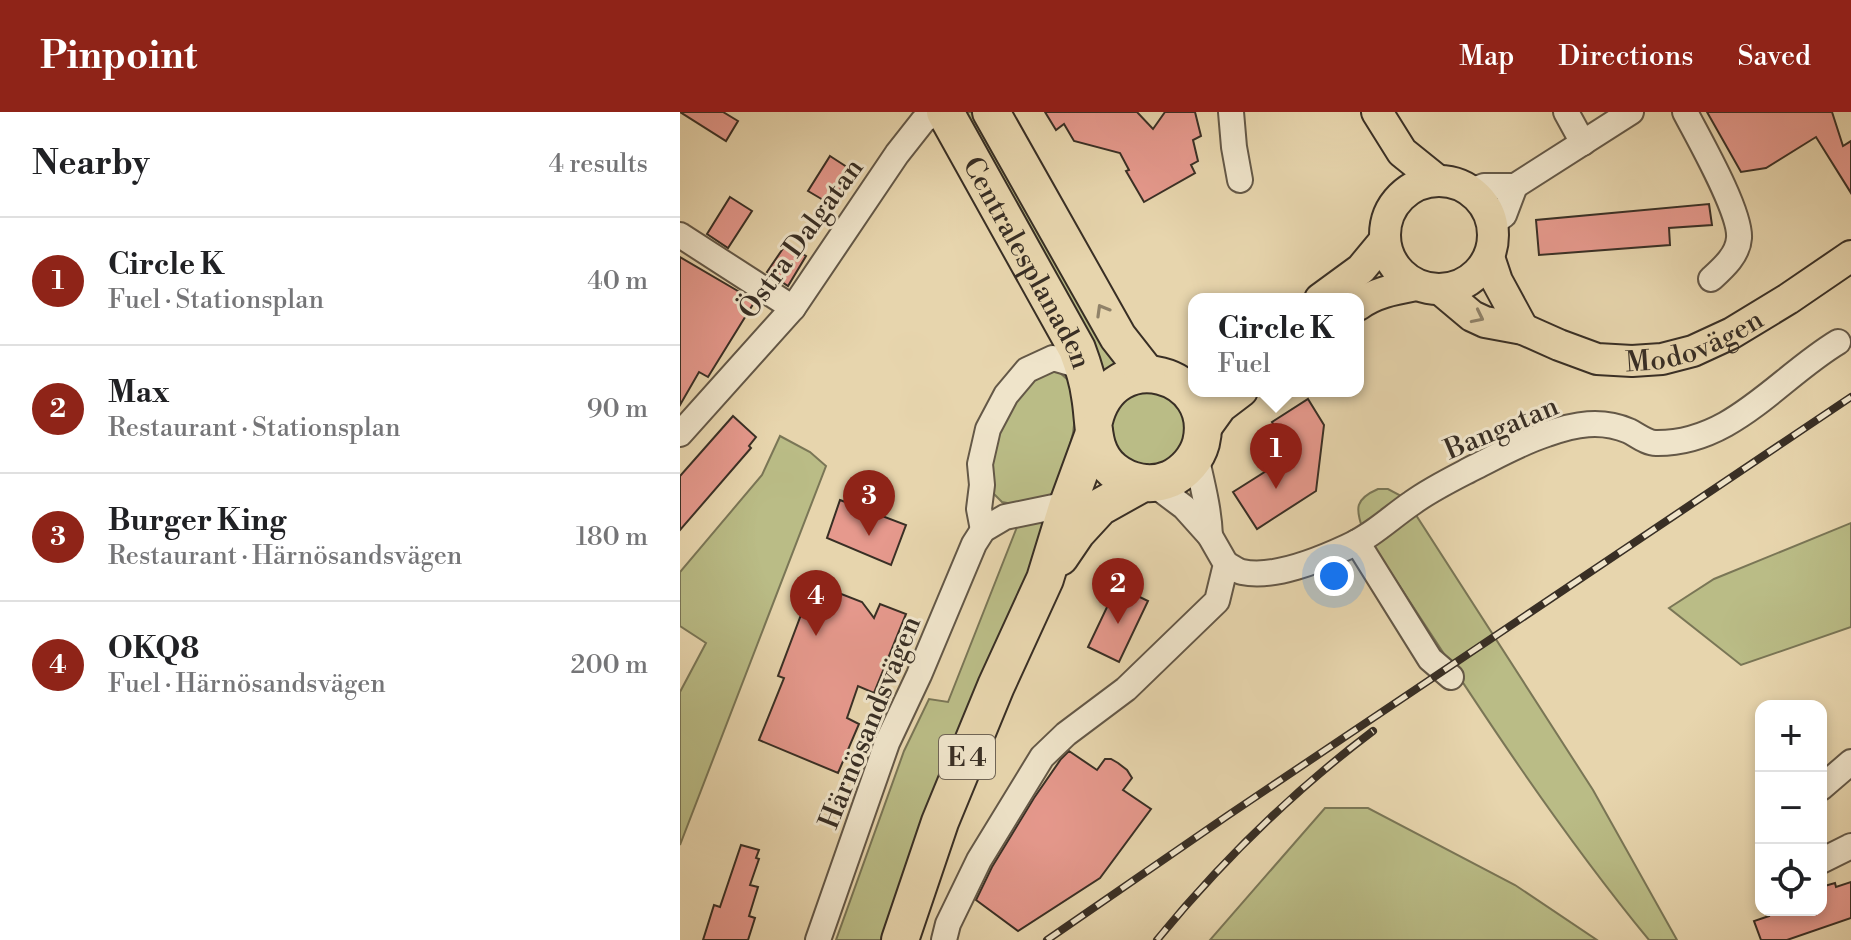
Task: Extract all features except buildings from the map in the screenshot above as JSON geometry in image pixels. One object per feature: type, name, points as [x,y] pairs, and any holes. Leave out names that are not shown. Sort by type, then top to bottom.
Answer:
[{"type":"highway","name":"Centralesplanaden","points":[[945,112],[1068,332],[1084,367],[1094,427]]},
{"type":"highway","name":"Centralesplanaden","points":[[991,112],[1118,337],[1173,378]]},
{"type":"highway","name":"E 4","points":[[900,940],[940,822],[996,686],[1045,579],[1099,404],[1109,391],[1130,377],[1173,378]]},
{"type":"highway","points":[[1173,378],[1188,391]]},
{"type":"highway","points":[[1192,397],[1202,418],[1199,444]]},
{"type":"highway","points":[[1094,427],[1099,451],[1109,467],[1125,478],[1147,483]]},
{"type":"highway","name":"E 4","points":[[1045,579],[1077,532],[1100,507],[1147,483],[1161,482],[1177,475],[1184,470],[1199,444]]},
{"type":"main road","points":[[1377,112],[1402,152],[1438,181]]},
{"type":"main road","points":[[1402,152],[1385,240],[1388,254],[1405,278],[1429,287]]},
{"type":"main road","points":[[1364,302],[1377,294],[1456,287],[1470,281],[1489,257],[1494,240],[1493,223],[1481,200],[1471,191],[1455,183],[1438,181],[1420,184],[1405,193],[1393,206]]},
{"type":"main road","points":[[1329,293],[1361,269],[1385,240]]},
{"type":"main road","name":"Modovägen","points":[[1429,287],[1485,322],[1523,329],[1597,359],[1662,359],[1693,351],[1732,333],[1851,256]]},
{"type":"main road","points":[[1489,257],[1497,281],[1523,329]]},
{"type":"main road","points":[[1199,444],[1221,407],[1234,397]]},
{"type":"street","name":"Östra Dalgatan","points":[[680,434],[793,308],[897,154],[923,121],[936,112]]},
{"type":"street","points":[[1231,112],[1240,180]]},
{"type":"street","points":[[1566,112],[1583,143]]},
{"type":"street","points":[[1471,191],[1484,186],[1515,186],[1631,112]]},
{"type":"street","points":[[1685,112],[1735,212],[1739,238],[1735,252],[1711,279]]},
{"type":"street","points":[[1493,223],[1504,215],[1515,186]]},
{"type":"street","points":[[680,235],[793,308]]},
{"type":"street","name":"Bangatan","points":[[1226,564],[1242,572],[1269,573],[1318,561],[1366,539],[1419,498],[1514,447],[1548,433],[1593,422],[1609,424],[1653,444],[1696,438],[1726,425],[1760,402],[1816,355],[1838,342]]},
{"type":"street","name":"Härnösandsvägen","points":[[818,940],[887,743],[974,544],[983,530],[979,509],[982,485],[980,464],[988,429],[1006,395],[1027,370],[1053,358],[1084,367]]},
{"type":"street","points":[[1199,444],[1210,536]]},
{"type":"street","points":[[944,940],[948,924],[979,860],[1042,757],[1066,734],[1126,689],[1217,601],[1226,564],[1210,536],[1184,507],[1147,483]]},
{"type":"street","points":[[983,530],[1005,517],[1068,504]]},
{"type":"street","points":[[1357,542],[1430,659],[1451,677]]},
{"type":"street","points":[[1827,783],[1851,762]]},
{"type":"street","points":[[1827,858],[1851,846]]},
{"type":"green space","points":[[955,112],[978,112],[1132,366],[1100,385]]},
{"type":"green space","points":[[1044,370],[1059,372],[1068,380],[1076,409],[1061,481],[1049,499],[1024,506],[1002,502],[992,492],[988,459],[995,431],[1026,385]]},
{"type":"green space","points":[[1150,388],[1183,407],[1187,443],[1158,469],[1123,461],[1108,433],[1119,400]]},
{"type":"green space","points":[[780,436],[810,452],[826,466],[680,845],[680,692],[706,643],[680,626],[680,572],[762,475]]},
{"type":"green space","points":[[1378,489],[1388,489],[1405,498],[1593,790],[1677,940],[1649,940],[1572,841],[1466,687],[1363,530],[1359,505]]},
{"type":"green space","points":[[1056,516],[882,940],[836,940],[904,751],[929,699],[948,702],[1017,527]]},
{"type":"green space","points":[[1851,523],[1851,627],[1741,665],[1669,608],[1714,579]]},
{"type":"green space","points":[[1325,808],[1368,808],[1515,885],[1597,940],[1210,940]]},
{"type":"railway","points":[[1047,940],[1851,397]]},
{"type":"railway","points":[[1157,940],[1206,883],[1259,829],[1314,778],[1373,731]]},
{"type":"place","name":"Circle K","points":[[1276,489]]},
{"type":"place","name":"Burger King","points":[[869,536]]},
{"type":"place","name":"Max","points":[[1118,624]]},
{"type":"place","name":"OKQ8","points":[[816,636]]}]
